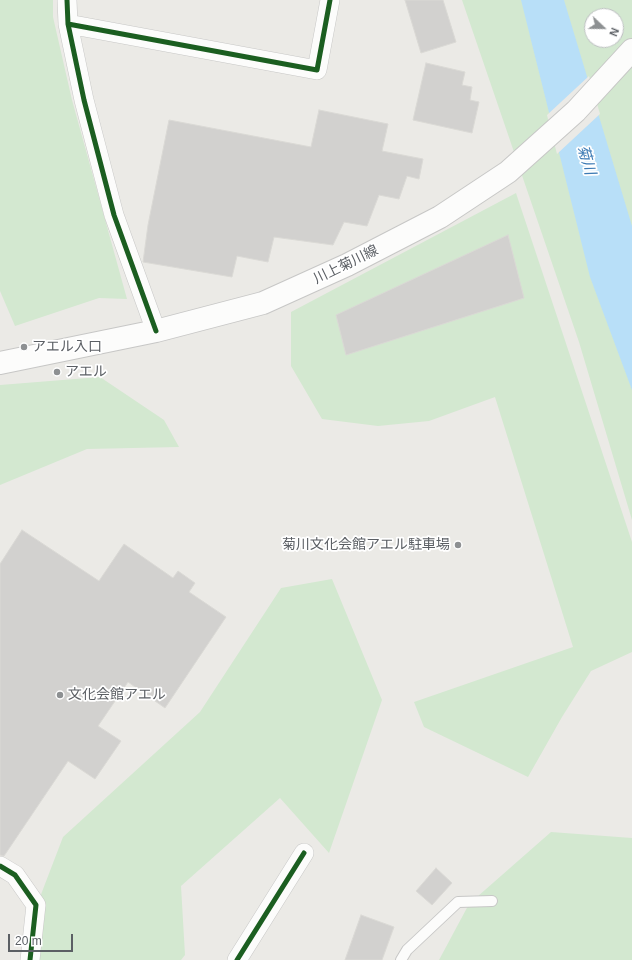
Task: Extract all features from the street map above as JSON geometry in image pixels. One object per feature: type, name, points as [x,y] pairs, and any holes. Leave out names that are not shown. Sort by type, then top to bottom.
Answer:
[{"type":"main road","name":"川上菊川線","points":[[0,363],[156,331],[263,303],[348,265],[440,217],[508,172],[544,141],[606,81],[632,50]]},
{"type":"street","points":[[67,0],[68,24],[84,100],[114,215],[156,331]]},
{"type":"street","points":[[68,24],[317,70],[330,0]]},
{"type":"street","points":[[238,960],[304,853]]},
{"type":"street","points":[[0,866],[15,876],[36,906],[30,960]]},
{"type":"lane","points":[[401,960],[407,950],[458,902],[492,901]]},
{"type":"green space","points":[[0,0],[53,0],[53,17],[72,100],[127,299],[99,298],[15,326],[0,291]]},
{"type":"green space","points":[[462,0],[632,0],[632,520],[579,342]]},
{"type":"green space","points":[[516,193],[632,542],[632,652],[591,671],[562,717],[528,777],[424,727],[414,702],[573,647],[495,397],[429,421],[378,426],[322,419],[291,366],[291,312]]},
{"type":"green space","points":[[100,377],[164,420],[179,447],[87,449],[0,485],[0,385]]},
{"type":"green space","points":[[332,579],[382,700],[329,853],[280,798],[181,886],[185,955],[181,960],[24,960],[27,931],[63,837],[200,712],[281,588]]},
{"type":"green space","points":[[551,832],[632,838],[632,960],[439,960],[469,904]]},
{"type":"water","name":"菊川","points":[[521,0],[564,0],[632,226],[632,390],[590,277]]},
{"type":"pier","points":[[589,76],[600,114],[557,154],[547,115]]},
{"type":"building","points":[[405,0],[443,0],[456,42],[421,53]]},
{"type":"building","points":[[426,63],[465,72],[462,85],[472,87],[470,100],[479,102],[472,133],[413,120]]},
{"type":"building","points":[[319,110],[388,124],[382,151],[423,159],[419,179],[407,176],[399,199],[379,195],[367,226],[344,222],[333,245],[274,237],[268,262],[237,256],[232,277],[143,262],[148,225],[169,120],[311,147]]},
{"type":"building","points":[[508,235],[524,298],[346,355],[336,315]]},
{"type":"building","name":"文化会館アエル","points":[[22,530],[99,581],[124,544],[173,578],[178,571],[195,583],[189,592],[226,617],[165,708],[128,682],[98,726],[121,741],[95,779],[68,761],[4,856],[0,855],[0,564]]},
{"type":"building","points":[[436,868],[452,883],[432,905],[416,891]]},
{"type":"building","points":[[361,915],[394,927],[382,960],[345,960]]},
{"type":"cycle path","points":[[67,0],[68,24],[317,70],[330,0]]},
{"type":"cycle path","points":[[68,24],[84,100],[114,215],[156,331]]},
{"type":"cycle path","points":[[237,960],[304,853]]},
{"type":"cycle path","points":[[0,866],[15,875],[36,905],[30,960]]},
{"type":"place","name":"アエル入口","points":[[24,347]]},
{"type":"place","name":"アエル","points":[[57,372]]},
{"type":"place","name":"菊川文化会館アエル駐車場","points":[[458,545]]},
{"type":"place","name":"文化会館アエル","points":[[60,695]]}]
